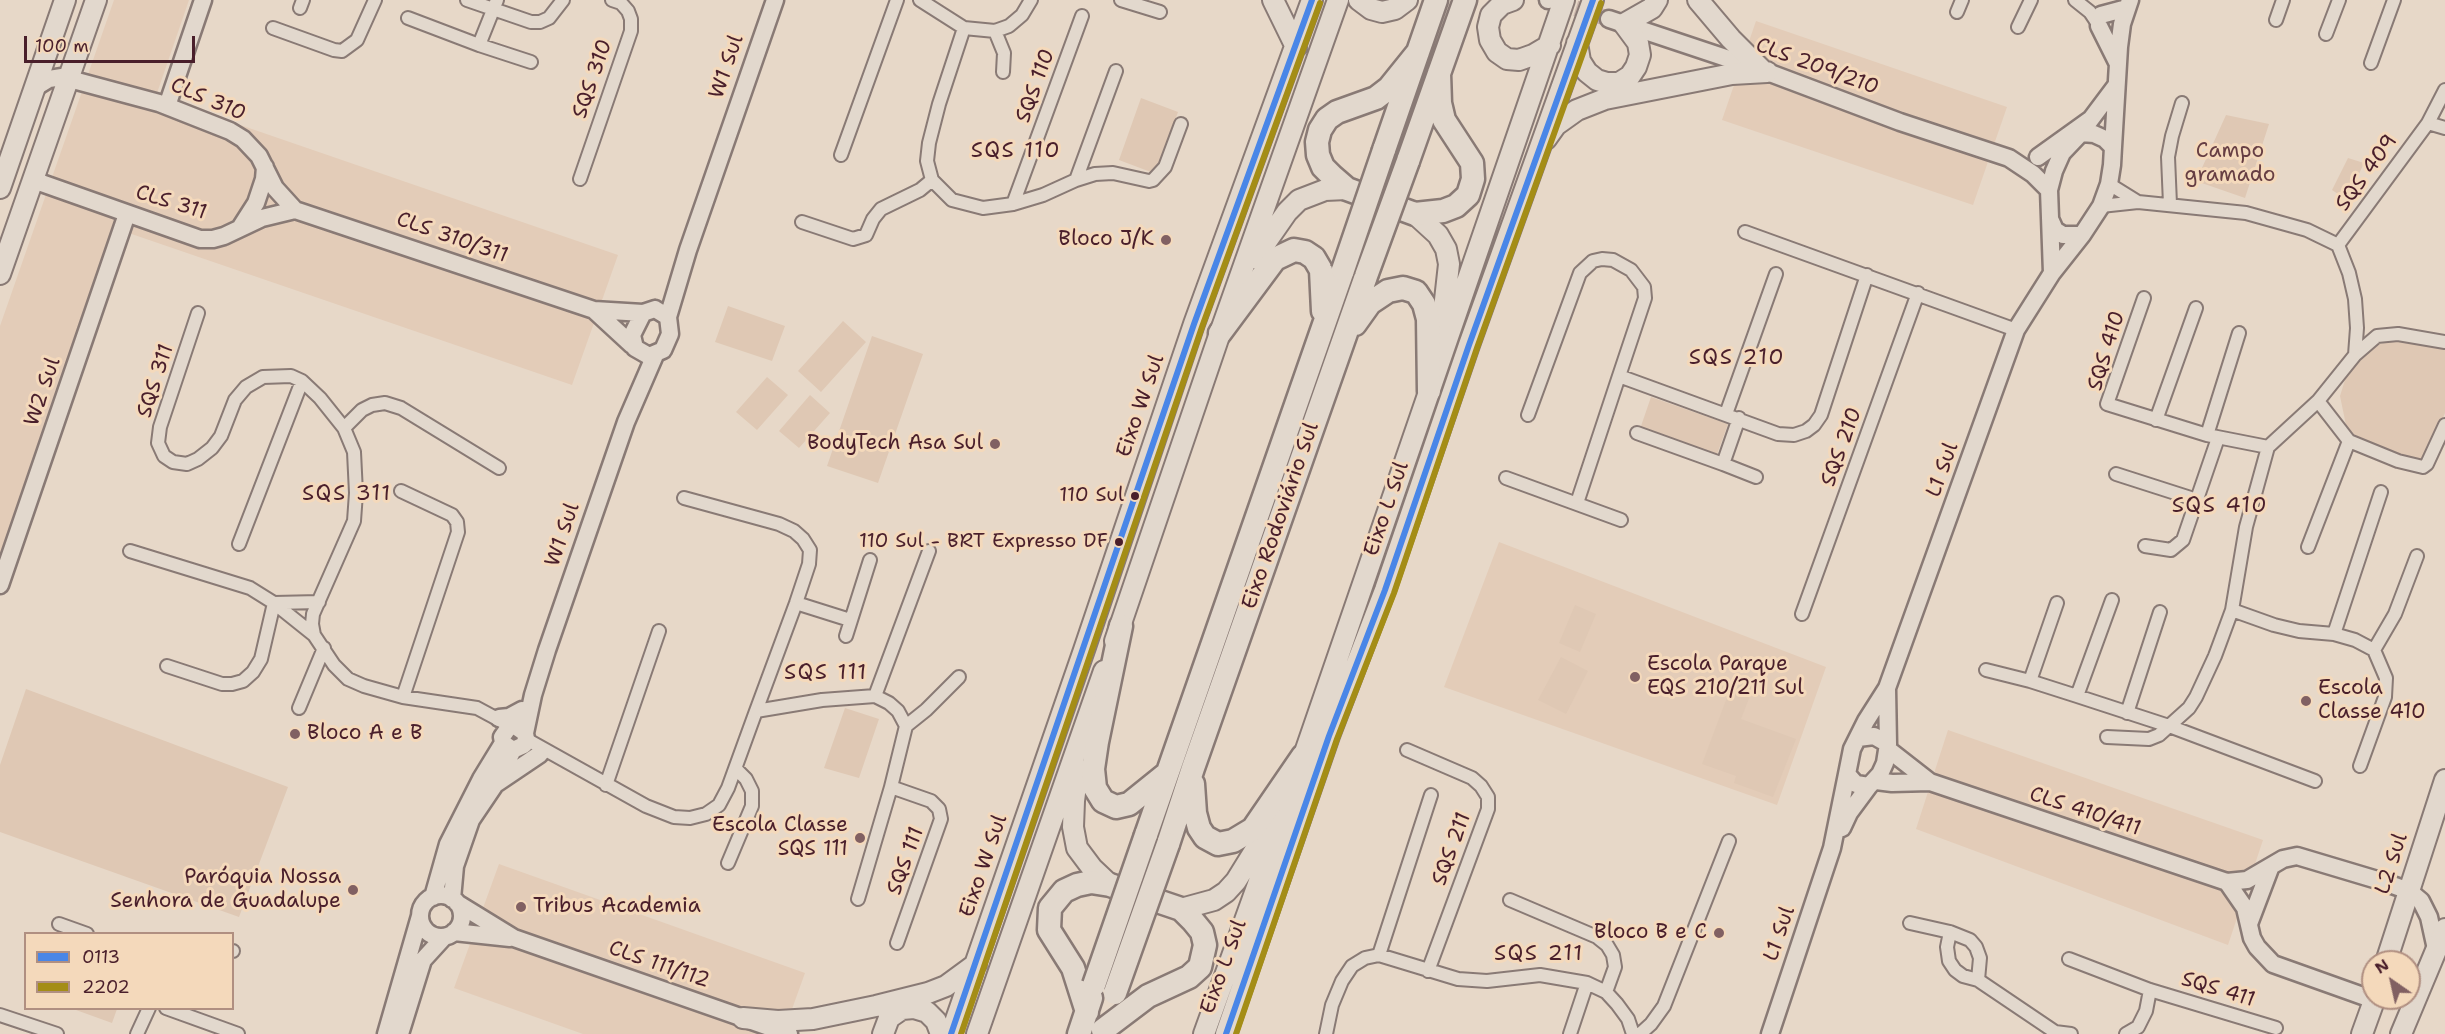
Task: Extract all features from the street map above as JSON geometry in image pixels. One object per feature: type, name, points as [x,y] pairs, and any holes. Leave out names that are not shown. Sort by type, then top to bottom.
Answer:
[{"type":"highway","name":"Eixo Rodoviário Sul","points":[[1103,1032],[1105,989],[1146,835],[1436,0]]},
{"type":"highway","name":"Eixo Rodoviário Sul","points":[[1079,1034],[1087,1012],[1105,989],[1168,844],[1343,340],[1465,0]]},
{"type":"highway","points":[[1418,52],[1389,88],[1363,104],[1337,112],[1327,119],[1320,130],[1317,142],[1318,155],[1323,167],[1347,189],[1415,214],[1443,211],[1456,206],[1468,195],[1473,180],[1472,163],[1444,120],[1440,103],[1438,72]]},
{"type":"highway","points":[[1220,333],[1275,259],[1294,250],[1305,252],[1314,258],[1321,270],[1324,322]]},
{"type":"highway","points":[[1343,340],[1370,303],[1388,291],[1403,288],[1416,292],[1424,304],[1428,319],[1429,391]]},
{"type":"highway","points":[[1121,626],[1097,742],[1093,769],[1095,788],[1103,801],[1116,807],[1129,804],[1166,774]]},
{"type":"highway","points":[[1193,768],[1195,813],[1199,828],[1205,837],[1218,844],[1233,842],[1253,829],[1303,756]]},
{"type":"highway","points":[[1087,1012],[1073,968],[1049,930],[1050,908],[1064,891],[1091,882],[1110,885],[1182,909],[1202,932],[1205,945],[1200,967],[1189,977],[1148,996],[1103,1032]]},
{"type":"main road","points":[[0,188],[65,0]]},
{"type":"main road","points":[[0,274],[96,0]]},
{"type":"main road","points":[[1273,0],[1296,47]]},
{"type":"main road","name":"Eixo W Sul","points":[[951,1034],[1194,324],[1312,0]]},
{"type":"main road","points":[[977,1034],[1338,0]]},
{"type":"main road","points":[[1359,0],[1371,9],[1382,12],[1395,9],[1407,0]]},
{"type":"main road","points":[[1514,0],[1502,4],[1491,15],[1488,27],[1490,40],[1497,52],[1507,59],[1519,60],[1550,45]]},
{"type":"main road","name":"Eixo L Sul","points":[[1204,1034],[1291,794],[1564,0]]},
{"type":"main road","name":"Eixo L Sul","points":[[1226,1034],[1329,736],[1385,590],[1593,0]]},
{"type":"main road","points":[[1576,43],[1580,61],[1587,72],[1597,80],[1619,83],[1630,76],[1640,55],[1638,43],[1617,21],[1652,8],[1657,0]]},
{"type":"main road","points":[[1698,0],[1731,39],[1765,71]]},
{"type":"main road","points":[[1538,151],[1556,125],[1576,110],[1605,99],[1732,74],[1765,71]]},
{"type":"main road","points":[[1237,285],[1280,221],[1299,200],[1325,190],[1347,189]]},
{"type":"main road","points":[[1415,214],[1438,235],[1446,249],[1449,264],[1443,305],[1441,357]]},
{"type":"main road","points":[[1083,729],[1073,827],[1077,848],[1092,868],[1110,885]]},
{"type":"main road","name":"L2 Sul","points":[[2390,950],[2445,780]]},
{"type":"main road","points":[[1182,909],[1214,900],[1226,892],[1236,881],[1291,794]]},
{"type":"main road","points":[[2401,1034],[2445,929]]},
{"type":"main road","points":[[740,1017],[778,1021],[813,1019],[897,1001],[946,986],[976,964]]},
{"type":"main road","points":[[883,1034],[889,1018],[902,1009],[914,1008],[927,1012],[936,1021],[941,1034]]},
{"type":"main road","points":[[2362,1034],[2371,1010]]},
{"type":"main road","points":[[740,1017],[762,1034]]},
{"type":"street","points":[[166,106],[203,0]]},
{"type":"street","points":[[467,0],[495,5],[531,22],[540,22],[549,18],[563,0]]},
{"type":"street","name":"SQS 310","points":[[580,179],[631,31],[628,10],[621,3],[612,0]]},
{"type":"street","points":[[841,155],[897,0]]},
{"type":"street","points":[[920,0],[964,28],[995,31],[1009,26],[1022,15],[1031,0]]},
{"type":"street","points":[[1120,0],[1160,12]]},
{"type":"street","points":[[1957,12],[1962,0]]},
{"type":"street","points":[[2018,27],[2031,0]]},
{"type":"street","points":[[2075,0],[2097,18],[2118,54]]},
{"type":"street","points":[[2276,20],[2283,0]]},
{"type":"street","points":[[2326,34],[2339,0]]},
{"type":"street","points":[[2371,63],[2394,0]]},
{"type":"street","points":[[273,28],[342,51],[357,40],[373,3]]},
{"type":"street","name":"W1 Sul","points":[[668,317],[771,4]]},
{"type":"street","points":[[479,45],[495,5]]},
{"type":"street","points":[[2097,18],[2126,11],[2118,54],[2113,147]]},
{"type":"street","name":"SQS 110","points":[[1013,204],[1082,16]]},
{"type":"street","points":[[408,18],[531,62]]},
{"type":"street","name":"CLS 209/210","points":[[1617,21],[1765,71],[1900,122],[2009,158],[2033,174],[2049,190]]},
{"type":"street","points":[[964,28],[929,143],[927,161],[932,180],[952,200],[983,208],[1013,204],[1044,195],[1095,174],[1113,173],[1153,180],[1165,167],[1181,124]]},
{"type":"street","points":[[995,31],[1004,53],[1003,72]]},
{"type":"street","points":[[1076,180],[1116,71]]},
{"type":"street","name":"CLS 310","points":[[36,87],[54,78],[69,78],[166,106],[230,130],[252,148],[265,166],[276,188],[295,210]]},
{"type":"street","points":[[2052,273],[2049,190],[2054,171],[2062,153],[2086,126],[2115,87]]},
{"type":"street","name":"SQS 409","points":[[2338,245],[2428,123],[2445,90]]},
{"type":"street","points":[[2170,204],[2168,157],[2182,103]]},
{"type":"street","points":[[2428,123],[2445,128]]},
{"type":"street","points":[[2086,126],[2113,147]]},
{"type":"street","points":[[2038,157],[2086,126]]},
{"type":"street","name":"L1 Sul","points":[[1858,738],[1887,688],[2016,330],[2052,273],[2101,206],[2109,184],[2113,147]]},
{"type":"street","name":"CLS 209/210","points":[[2009,158],[2062,153]]},
{"type":"street","points":[[238,231],[256,203],[264,179],[265,166]]},
{"type":"street","name":"CLS 311","points":[[33,180],[200,239],[213,239],[238,231],[262,218],[295,210]]},
{"type":"street","points":[[802,222],[853,238],[866,235],[873,219],[881,209],[920,190],[932,180]]},
{"type":"street","points":[[2109,184],[2138,202]]},
{"type":"street","points":[[2101,206],[2138,202],[2246,213],[2307,230],[2338,245],[2349,273],[2355,298],[2358,328],[2355,355]]},
{"type":"street","name":"CLS 310/311","points":[[295,210],[594,310],[646,312]]},
{"type":"street","name":"W2 Sul","points":[[0,585],[128,214]]},
{"type":"street","points":[[2051,221],[2055,230],[2063,235],[2082,235]]},
{"type":"street","points":[[1745,232],[2016,330]]},
{"type":"street","points":[[1528,415],[1580,273],[1593,261],[1602,259],[1613,260],[1631,270],[1644,287],[1645,298],[1577,504]]},
{"type":"street","name":"W1 Sul","points":[[646,312],[660,300],[681,272]]},
{"type":"street","points":[[1726,414],[1776,274]]},
{"type":"street","name":"SQS 210","points":[[1619,376],[1778,434],[1794,435],[1806,432],[1821,415],[1867,275]]},
{"type":"street","name":"SQS 210","points":[[1802,614],[1918,294]]},
{"type":"street","name":"SQS 410","points":[[2144,298],[2107,404],[2212,436],[2268,447]]},
{"type":"street","points":[[2156,420],[2196,308]]},
{"type":"street","name":"CLS 310/311","points":[[594,310],[635,348]]},
{"type":"street","points":[[660,310],[668,317],[670,325],[667,343],[663,350],[649,356],[635,348],[635,327],[646,312],[660,310]]},
{"type":"street","name":"SQS 311","points":[[198,313],[160,427],[158,443],[164,456],[173,462],[187,464],[212,448],[221,436],[235,400],[246,387],[263,377],[278,375],[291,376],[302,381]]},
{"type":"street","points":[[2145,546],[2164,550],[2178,547],[2183,540],[2196,500],[2239,333]]},
{"type":"street","points":[[2107,737],[2149,739],[2160,735],[2189,708],[2196,697],[2215,656],[2232,610],[2246,527],[2268,447],[2319,401],[2355,355],[2377,336],[2398,334],[2445,342]]},
{"type":"street","name":"W1 Sul","points":[[635,348],[639,391]]},
{"type":"street","name":"W1 Sul","points":[[433,897],[448,844],[481,779],[533,695],[626,422],[656,354]]},
{"type":"street","points":[[239,544],[302,381],[320,398],[344,428],[354,452],[356,493],[354,521],[313,614],[314,635]]},
{"type":"street","points":[[2319,401],[2349,441],[2398,461],[2423,467],[2427,464],[2445,425]]},
{"type":"street","points":[[344,428],[362,410],[372,405],[385,403],[401,408],[499,468]]},
{"type":"street","points":[[1723,464],[1739,418]]},
{"type":"street","points":[[1637,434],[1756,477]]},
{"type":"street","points":[[2308,547],[2349,441]]},
{"type":"street","points":[[2116,474],[2196,500]]},
{"type":"street","points":[[1506,478],[1621,520]]},
{"type":"street","points":[[401,491],[452,515],[457,522],[458,532],[403,697]]},
{"type":"street","points":[[2334,634],[2381,492]]},
{"type":"street","points":[[510,734],[560,757],[646,806],[674,817],[690,818],[706,814],[719,805],[736,769],[796,603],[809,564],[810,550],[794,531],[779,524],[684,498]]},
{"type":"street","points":[[130,551],[250,588],[274,603],[314,635],[334,665],[348,679],[403,697],[477,708],[540,754],[560,757]]},
{"type":"street","points":[[875,696],[929,551]]},
{"type":"street","points":[[2374,650],[2395,614],[2417,556]]},
{"type":"street","points":[[846,636],[870,560]]},
{"type":"street","points":[[2077,696],[2112,600]]},
{"type":"street","points":[[274,603],[319,602]]},
{"type":"street","points":[[167,666],[222,684],[243,681],[254,672],[261,659],[274,603]]},
{"type":"street","points":[[796,603],[850,620]]},
{"type":"street","points":[[2031,681],[2057,603]]},
{"type":"street","points":[[2232,610],[2290,629],[2334,634],[2355,640],[2374,650],[2386,678],[2385,697],[2360,765]]},
{"type":"street","points":[[2127,713],[2160,612]]},
{"type":"street","points":[[606,785],[659,631]]},
{"type":"street","points":[[299,708],[324,648]]},
{"type":"street","points":[[1986,670],[2031,681],[2169,726],[2315,781]]},
{"type":"street","points":[[756,711],[822,700],[875,696],[898,711],[906,726],[934,703],[959,677]]},
{"type":"street","name":"L1 Sul","points":[[1887,688],[1888,747]]},
{"type":"street","name":"W1 Sul","points":[[454,901],[459,850],[471,820],[496,783],[510,734],[522,710],[533,695]]},
{"type":"street","points":[[1838,819],[1837,786],[1844,753],[1855,729],[1866,721]]},
{"type":"street","name":"SQS 111","points":[[858,898],[891,787],[906,726]]},
{"type":"street","points":[[1874,736],[1888,747],[1885,763],[1872,784],[1856,784],[1847,774],[1847,763],[1858,738],[1874,736]]},
{"type":"street","name":"CLS 410/411","points":[[1888,747],[1930,782]]},
{"type":"street","name":"SQS 211","points":[[1407,750],[1472,777],[1488,797],[1488,809],[1428,970]]},
{"type":"street","points":[[496,783],[540,754]]},
{"type":"street","points":[[728,863],[752,806],[752,791],[746,779],[736,769]]},
{"type":"street","name":"L1 Sul","points":[[1833,848],[1847,774]]},
{"type":"street","name":"CLS 410/411","points":[[1872,784],[1930,782],[2227,882]]},
{"type":"street","name":"L1 Sul","points":[[1770,1034],[1833,848],[1849,813],[1872,784]]},
{"type":"street","name":"SQS 111","points":[[891,787],[932,801],[939,809],[941,819],[897,944]]},
{"type":"street","name":"SQS 211","points":[[1379,955],[1431,795]]},
{"type":"street","points":[[1640,1034],[1652,1023],[1664,1006],[1729,841]]},
{"type":"street","points":[[2227,882],[2247,880],[2283,859],[2297,856],[2409,891],[2421,901],[2427,911],[2436,950]]},
{"type":"street","points":[[2249,924],[2271,866]]},
{"type":"street","points":[[2227,882],[2239,897],[2257,947],[2273,964],[2361,994]]},
{"type":"street","points":[[386,1034],[422,908],[433,897],[440,896],[454,901],[461,913],[460,924],[423,960],[400,1034]]},
{"type":"street","points":[[1510,900],[1597,937],[1607,945],[1615,967],[1606,992]]},
{"type":"street","name":"CLS 111/112","points":[[454,901],[514,938],[789,1034]]},
{"type":"street","points":[[420,916],[424,930],[437,937],[449,935]]},
{"type":"street","points":[[1910,923],[1950,932],[1970,940],[1976,947],[1980,958],[1978,980]]},
{"type":"street","points":[[59,924],[84,932]]},
{"type":"street","points":[[1950,932],[1947,947],[1948,961],[1955,970],[1963,976],[1978,980],[2055,1033],[2071,1034]]},
{"type":"street","name":"CLS 111/112","points":[[449,935],[514,938]]},
{"type":"street","points":[[1326,1034],[1332,1005],[1342,981],[1352,966],[1365,958],[1379,955],[1458,979],[1487,981],[1540,975],[1587,983],[1606,992],[1628,1019],[1633,1034]]},
{"type":"street","name":"SQS 411","points":[[2069,959],[2150,990],[2276,1028]]},
{"type":"street","points":[[1570,1034],[1587,983]]},
{"type":"street","name":"SQS 411","points":[[2126,1034],[2138,1027],[2150,990]]},
{"type":"street","points":[[137,1034],[148,1010]]},
{"type":"street","points":[[172,1010],[238,1034]]},
{"type":"street","points":[[0,1015],[57,1034]]},
{"type":"shaded area","points":[[114,0],[189,0],[156,96],[618,255],[572,385],[117,229],[0,564],[0,326]]},
{"type":"shaded area","points":[[1756,21],[2007,107],[1973,205],[1722,120]]},
{"type":"shaded area","name":"Escola Parque EQS 210/211 Sul","points":[[1499,542],[1826,667],[1777,805],[1444,687]]},
{"type":"shaded area","points":[[1948,730],[2263,840],[2228,945],[1916,829]]},
{"type":"shaded area","points":[[499,864],[805,973],[783,1034],[583,1034],[454,988]]},
{"type":"green space","points":[[1141,98],[1178,112],[1156,174],[1119,160]]},
{"type":"green space","name":"Campo gramado","points":[[2226,115],[2269,124],[2245,198],[2196,181]]},
{"type":"green space","points":[[2348,158],[2364,163],[2347,200],[2332,190]]},
{"type":"green space","points":[[728,306],[785,326],[772,361],[715,342]]},
{"type":"green space","points":[[843,321],[866,342],[821,392],[798,371]]},
{"type":"green space","points":[[872,336],[923,354],[878,483],[827,466]]},
{"type":"green space","points":[[2415,339],[2445,349],[2445,413],[2424,465],[2359,443],[2347,430],[2340,396],[2345,380],[2354,366],[2368,353],[2380,344],[2393,340]]},
{"type":"green space","points":[[767,377],[788,395],[757,430],[736,412]]},
{"type":"green space","points":[[810,395],[830,413],[799,448],[779,431]]},
{"type":"green space","points":[[1651,397],[1728,424],[1716,457],[1640,429]]},
{"type":"green space","points":[[1575,605],[1596,614],[1580,652],[1559,643]]},
{"type":"green space","points":[[1561,657],[1588,671],[1566,714],[1538,700]]},
{"type":"green space","points":[[1735,676],[1755,683],[1741,719],[1796,739],[1773,797],[1734,783],[1736,776],[1702,764]]},
{"type":"green space","points":[[26,689],[288,787],[239,917],[0,832],[0,765]]},
{"type":"green space","points":[[845,708],[879,719],[859,778],[824,768]]},
{"type":"green space","points":[[76,1010],[117,1010],[112,1023]]},
{"type":"tunnel","points":[[1553,1],[1609,19]]},
{"type":"transit line","name":"0113","points":[[951,1034],[1194,324],[1312,0]]},
{"type":"transit line","name":"0113","points":[[1226,1034],[1329,736],[1385,590],[1469,345],[1593,0]]},
{"type":"transit line","name":"2202","points":[[961,1034],[1202,327],[1320,3]]},
{"type":"transit line","name":"2202","points":[[1236,1034],[1337,739],[1394,593],[1477,348],[1601,3]]},
{"type":"place","name":"Bloco J/K","points":[[1166,240]]},
{"type":"place","name":"BodyTech Asa Sul","points":[[995,444]]},
{"type":"place","name":"110 Sul","points":[[1135,496]]},
{"type":"place","name":"110 Sul - BRT Expresso DF","points":[[1119,542]]},
{"type":"place","name":"Escola Parque EQS 210/211 Sul","points":[[1635,677]]},
{"type":"place","name":"Escola Classe 410","points":[[2306,701]]},
{"type":"place","name":"Bloco A e B","points":[[295,734]]},
{"type":"place","name":"Escola Classe SQS 111","points":[[860,838]]},
{"type":"place","name":"Paróquia Nossa Senhora de Guadalupe","points":[[353,890]]},
{"type":"place","name":"Tribus Academia","points":[[521,907]]},
{"type":"place","name":"Bloco B e C","points":[[1719,933]]},
{"type":"district","name":"SQS 110","points":[[1016,151]]},
{"type":"district","name":"SQS 210","points":[[1737,358]]},
{"type":"district","name":"SQS 311","points":[[347,494]]},
{"type":"district","name":"SQS 410","points":[[2220,506]]},
{"type":"district","name":"SQS 111","points":[[826,673]]},
{"type":"district","name":"SQS 211","points":[[1539,954]]}]
